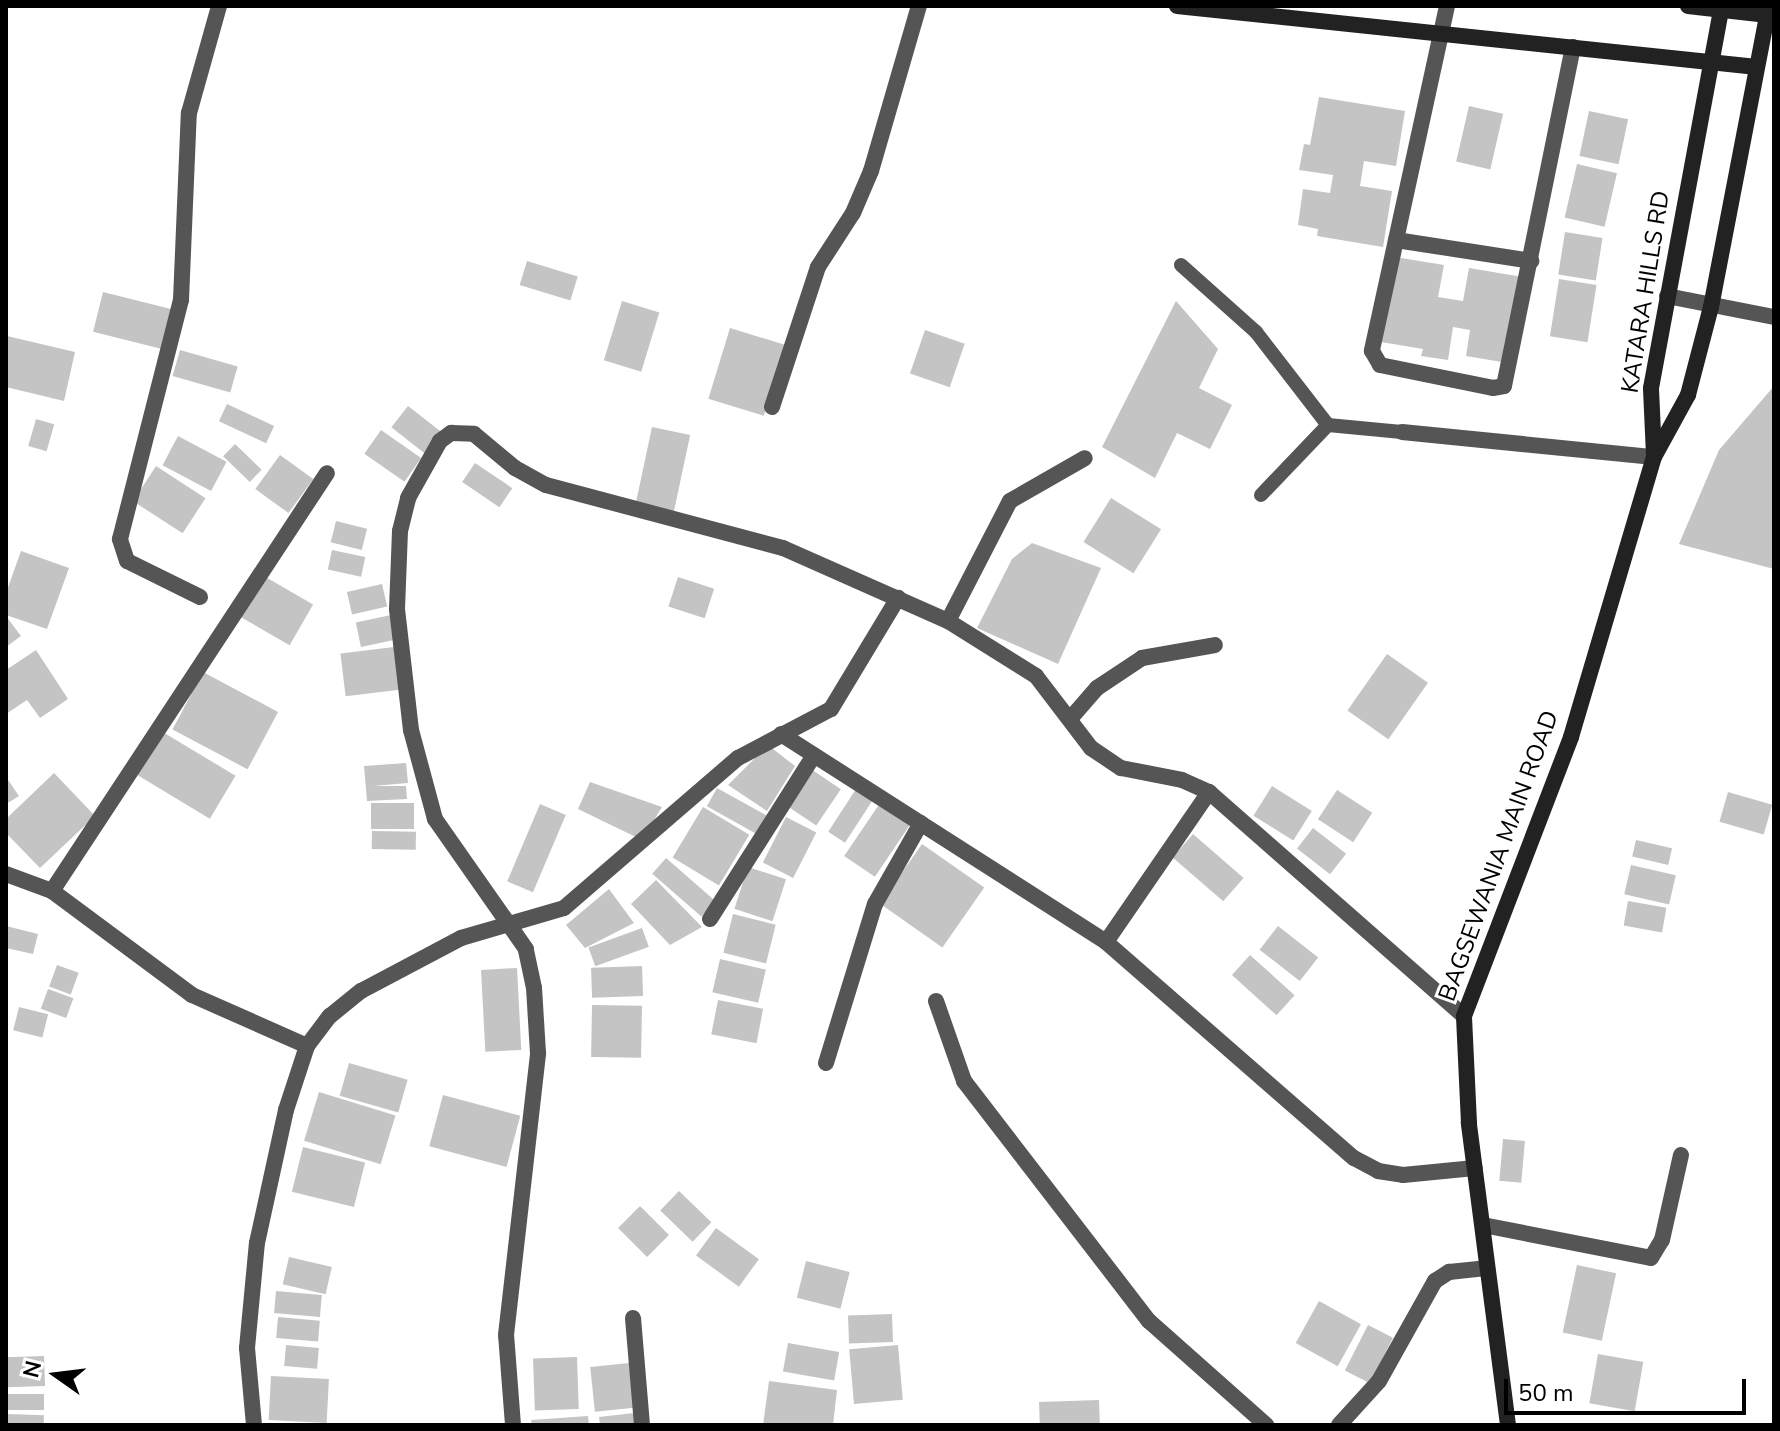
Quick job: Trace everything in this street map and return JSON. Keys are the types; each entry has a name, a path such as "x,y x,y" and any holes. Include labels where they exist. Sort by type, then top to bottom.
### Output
{"main road":[{"path":"1177,6 1262,12 1441,38 1711,58 1757,67"},
{"path":"1654,457 1688,395 1711,307 1768,10 1688,6"},
{"name":"KATARA HILLS RD","path":"1654,457 1651,388 1722,8"},
{"name":"BAGSEWANIA MAIN ROAD","path":"1508,1425 1475,1168 1464,1016 1571,737 1654,457"}],"street":[{"path":"200,597 127,561 120,539 181,300 189,113 219,6"},
{"path":"772,407 818,267 853,213 871,171 919,6"},
{"path":"1447,6 1372,351 1375,363 1493,388 1504,386 1573,47"},
{"path":"1396,240 1531,261"},
{"path":"1667,296 1774,317"},
{"path":"513,1425 506,1335 538,1053 526,949 435,819 411,730 397,609 400,531 408,498 440,441 462,430 474,434 515,468 546,485 783,548 948,621 1024,665 1091,748 1121,768 1182,780 1209,792 1464,1016"},
{"path":"1402,432 1654,457"},
{"path":"948,621 1010,501 1085,458"},
{"path":"52,891 327,473"},
{"path":"254,1425 247,1348 257,1243 286,1110 307,1046 330,1016 361,991 461,938 564,908 738,758 781,734 820,719 831,709 898,598"},
{"path":"1070,719 1097,688 1142,658 1215,645"},
{"path":"781,734 1106,942 1354,1158 1378,1171 1403,1175 1475,1168"},
{"path":"710,919 814,755"},
{"path":"1106,942 1209,792"},
{"path":"826,1063 875,904 921,823"},
{"path":"6,874 52,891 192,995 307,1046"},
{"path":"936,1001 964,1081 1149,1321 1266,1425"},
{"path":"1483,1225 1651,1258 1662,1240 1681,1155"},
{"path":"1339,1425 1379,1381 1435,1281 1449,1272 1486,1268"},
{"path":"633,1318 642,1425"}],"lane":[{"path":"1181,265 1256,332 1328,425 1402,432"},
{"path":"1261,495 1328,425"}],"building":[{"path":"1319,97 1405,111 1396,166 1364,161 1360,186 1392,191 1383,247 1317,236 1318,229 1298,225 1303,189 1330,193 1333,175 1299,170 1304,144 1310,145"},
{"path":"1469,106 1503,114 1490,169 1456,162"},
{"path":"1589,111 1628,119 1619,164 1579,156"},
{"path":"1577,164 1617,173 1605,227 1565,218"},
{"path":"1565,232 1603,238 1596,280 1558,274"},
{"path":"1395,257 1444,265 1438,297 1463,301 1469,268 1523,277 1512,342 1505,341 1502,362 1466,356 1470,330 1453,327 1448,360 1421,356 1423,349 1381,342"},
{"path":"527,261 578,276 570,300 520,285"},
{"path":"1559,279 1597,285 1587,342 1550,336"},
{"path":"103,292 171,309 161,349 93,332"},
{"path":"622,301 659,312 641,372 604,360"},
{"path":"1176,301 1218,349 1199,388 1232,405 1210,449 1177,433 1155,478 1102,447"},
{"path":"730,328 785,345 764,416 708,399"},
{"path":"925,330 965,344 950,387 910,373"},
{"path":"7,336 75,352 64,401 6,387"},
{"path":"180,350 238,367 230,392 173,376"},
{"path":"1774,386 1774,569 1679,544 1719,450"},
{"path":"227,404 274,426 266,443 219,421"},
{"path":"408,406 441,432 424,453 391,427"},
{"path":"36,419 54,424 47,451 28,446"},
{"path":"652,427 690,435 674,513 635,505"},
{"path":"381,430 421,458 405,482 364,454"},
{"path":"178,436 227,462 211,491 163,465"},
{"path":"235,444 262,470 250,482 223,456"},
{"path":"280,455 313,479 288,513 255,489"},
{"path":"475,463 512,488 499,507 462,482"},
{"path":"156,466 205,498 183,533 133,501"},
{"path":"1111,498 1161,529 1133,573 1083,542"},
{"path":"336,521 367,529 362,550 331,542"},
{"path":"1032,543 1101,568 1058,664 977,628 1012,559"},
{"path":"332,550 365,557 361,577 328,570"},
{"path":"21,551 69,568 47,629 6,615 6,593"},
{"path":"262,575 313,604 290,645 239,616"},
{"path":"678,577 714,589 705,618 668,606"},
{"path":"382,584 387,606 352,615 347,592"},
{"path":"391,615 396,639 361,647 356,622"},
{"path":"6,616 21,636 6,647"},
{"path":"394,647 399,690 346,696 340,654"},
{"path":"36,650 68,699 40,718 27,700 6,714 6,670"},
{"path":"1387,654 1428,683 1388,739 1347,711"},
{"path":"203,672 278,712 248,769 172,729"},
{"path":"161,731 236,776 210,819 135,774"},
{"path":"768,745 795,766 767,811 728,785"},
{"path":"406,763 408,783 373,786 406,786 407,799 367,801 364,766"},
{"path":"811,769 841,789 816,826 786,805"},
{"path":"54,773 95,816 40,868 6,833 6,819"},
{"path":"6,777 19,796 6,804"},
{"path":"590,782 662,807 642,840 578,809"},
{"path":"1272,786 1312,811 1293,841 1253,816"},
{"path":"717,788 769,817 759,835 707,806"},
{"path":"856,789 873,800 845,843 828,832"},
{"path":"1337,790 1372,813 1353,842 1318,819"},
{"path":"1728,792 1772,805 1764,834 1719,822"},
{"path":"371,803 414,803 414,829 371,829"},
{"path":"880,803 911,824 875,877 844,856"},
{"path":"540,804 566,815 533,892 507,881"},
{"path":"703,807 749,835 719,885 673,858"},
{"path":"786,817 816,832 793,878 763,862"},
{"path":"1313,828 1346,854 1330,874 1297,848"},
{"path":"372,831 416,832 416,850 372,849"},
{"path":"1193,834 1244,878 1223,901 1173,857"},
{"path":"1636,840 1672,848 1668,865 1632,857"},
{"path":"922,844 984,888 942,947 880,904"},
{"path":"666,858 715,901 701,916 652,874"},
{"path":"1631,865 1676,875 1669,905 1624,894"},
{"path":"748,867 786,879 772,921 734,909"},
{"path":"656,880 702,927 670,945 631,904"},
{"path":"609,889 634,923 585,948 566,925"},
{"path":"1628,901 1666,908 1662,932 1624,926"},
{"path":"733,914 776,925 766,963 723,953"},
{"path":"6,926 38,934 33,954 6,948"},
{"path":"1278,926 1318,957 1300,981 1260,950"},
{"path":"642,928 649,947 595,966 588,947"},
{"path":"1250,955 1295,995 1277,1015 1232,975"},
{"path":"720,959 766,970 758,1003 712,992"},
{"path":"57,965 79,973 71,994 49,987"},
{"path":"642,966 643,996 592,998 591,968"},
{"path":"517,968 521,1050 485,1052 481,970"},
{"path":"48,989 73,998 66,1018 41,1009"},
{"path":"718,1000 763,1009 756,1043 711,1034"},
{"path":"592,1005 642,1006 641,1058 591,1057"},
{"path":"19,1007 48,1014 42,1038 13,1030"},
{"path":"349,1063 408,1080 398,1112 340,1096"},
{"path":"319,1092 396,1115 381,1164 304,1141"},
{"path":"443,1095 520,1116 507,1167 429,1146"},
{"path":"1503,1139 1525,1141 1521,1183 1499,1181"},
{"path":"303,1147 365,1162 354,1207 292,1192"},
{"path":"679,1191 711,1222 693,1242 660,1210"},
{"path":"640,1206 669,1235 647,1257 618,1228"},
{"path":"716,1228 759,1259 739,1287 696,1256"},
{"path":"289,1257 332,1267 326,1294 283,1284"},
{"path":"806,1261 850,1272 840,1309 797,1298"},
{"path":"1577,1265 1616,1273 1602,1341 1563,1332"},
{"path":"276,1291 322,1295 320,1317 274,1313"},
{"path":"1319,1301 1361,1324 1338,1366 1296,1343"},
{"path":"892,1314 893,1342 849,1344 848,1316"},
{"path":"278,1317 320,1321 318,1342 276,1338"},
{"path":"1368,1325 1393,1338 1370,1383 1345,1370"},
{"path":"788,1343 839,1352 834,1381 783,1372"},
{"path":"286,1345 319,1348 317,1369 284,1366"},
{"path":"898,1345 903,1400 854,1404 849,1349"},
{"path":"1598,1354 1643,1362 1635,1411 1589,1403"},
{"path":"44,1356 45,1386 7,1387 6,1357"},
{"path":"577,1357 579,1409 535,1411 533,1359"},
{"path":"629,1363 634,1408 595,1412 590,1367"},
{"path":"271,1376 329,1379 327,1423 269,1420"},
{"path":"769,1381 837,1390 833,1425 763,1425"},
{"path":"6,1394 44,1394 44,1410 6,1410"},
{"path":"1099,1400 1100,1425 1040,1425 1039,1402"},
{"path":"634,1413 636,1425 600,1425 599,1417"},
{"path":"6,1414 44,1415 44,1425 6,1425"},
{"path":"588,1416 589,1425 532,1425 531,1420"}]}
